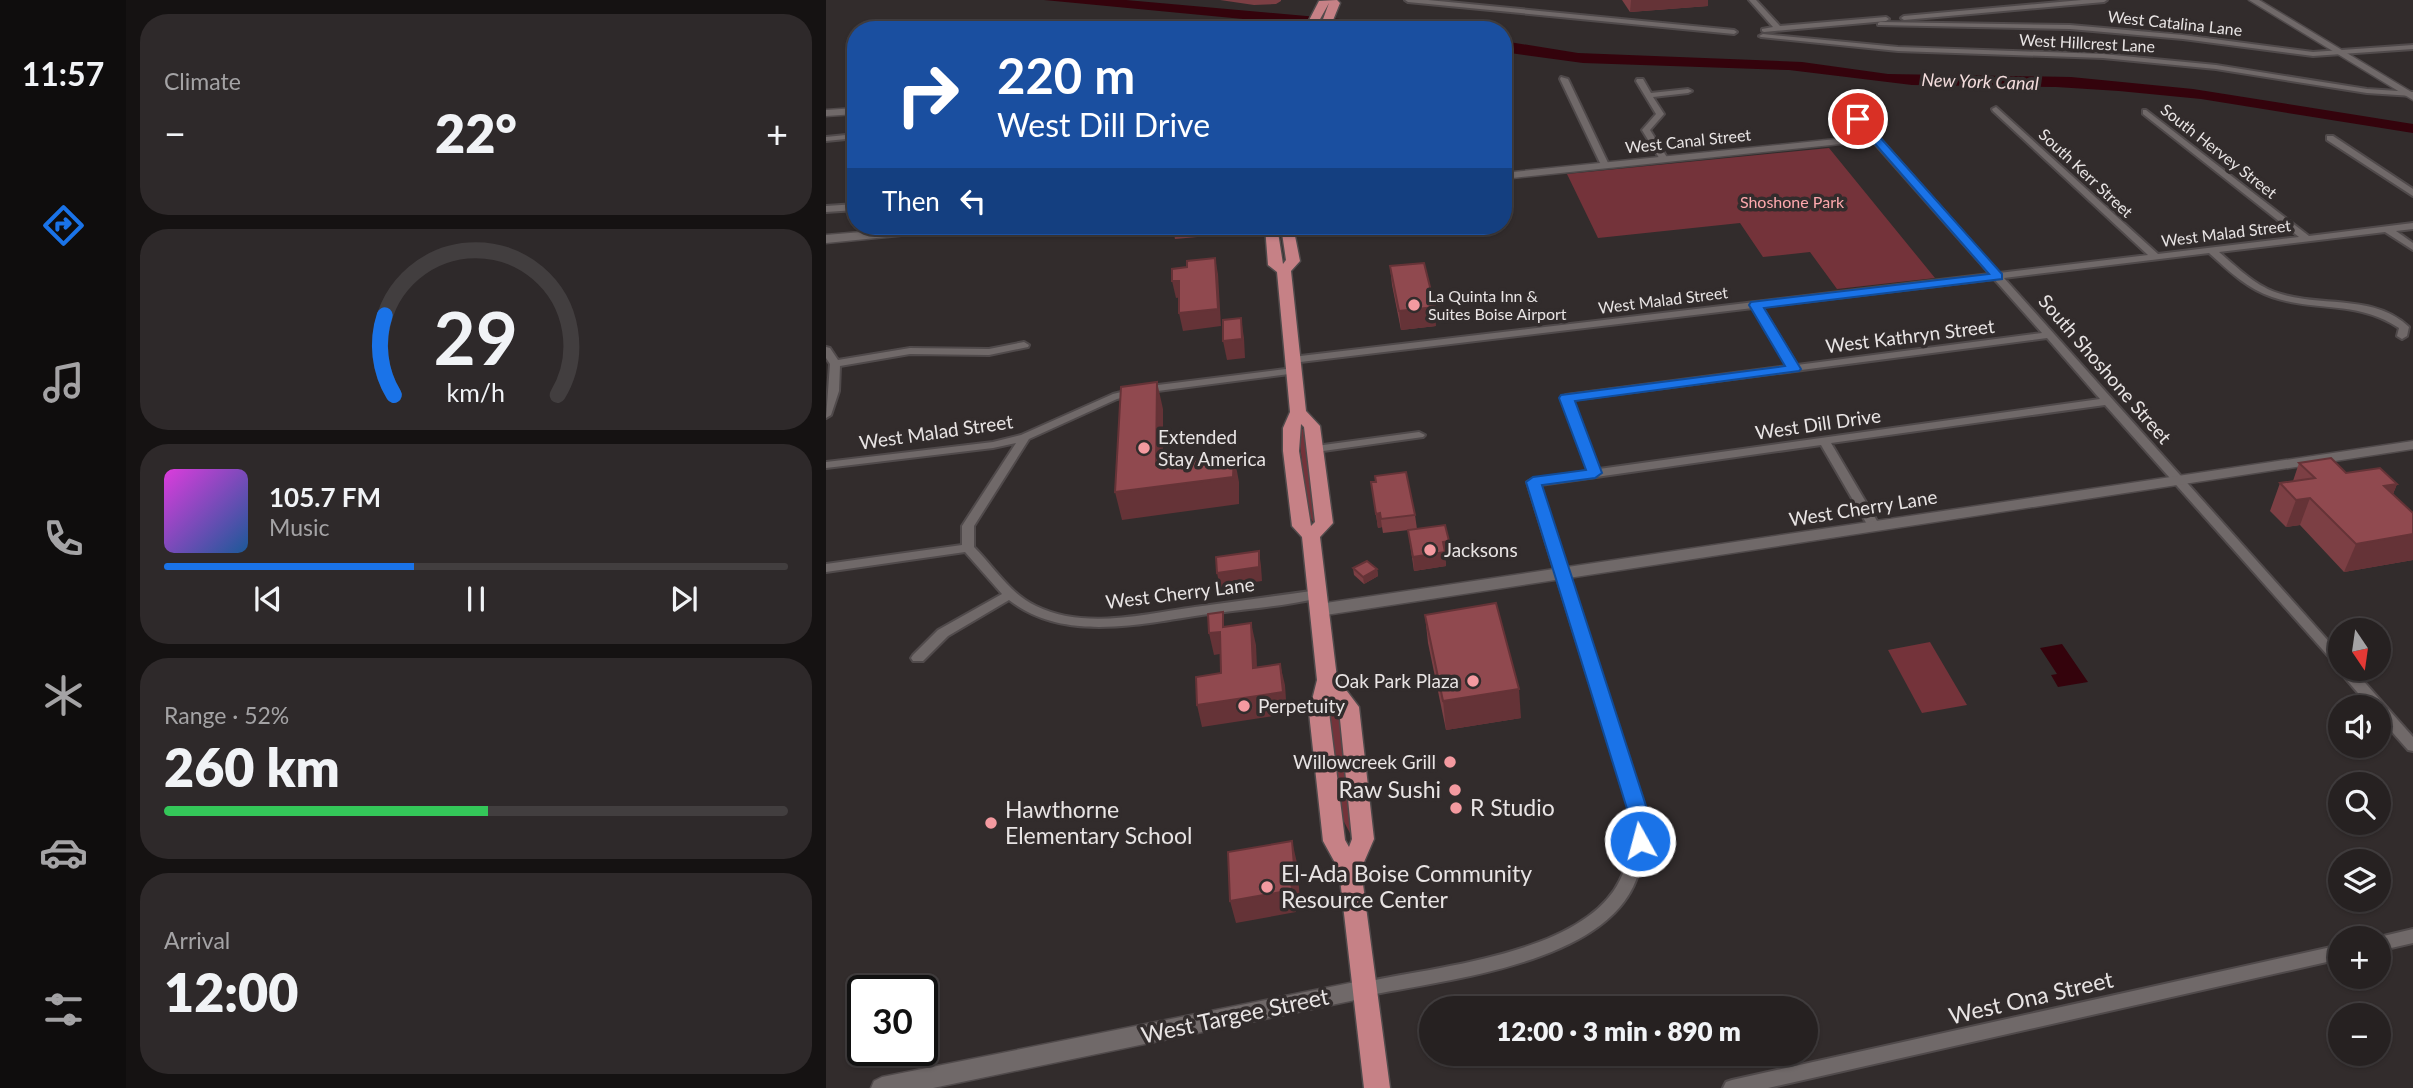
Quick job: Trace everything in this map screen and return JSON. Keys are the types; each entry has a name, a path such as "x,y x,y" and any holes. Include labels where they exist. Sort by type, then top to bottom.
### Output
{"main road":[{"path":"1313,21 1322,3 1329,0 1335,3 1327,21"},
{"path":"1272,235 1275,265 1284,270"},
{"path":"1289,235 1293,261 1284,270 1298,412 1291,428 1291,451 1301,526 1311,536 1327,680 1319,712 1334,841 1350,869 1377,1088"},
{"path":"1298,412 1312,426 1324,523 1311,536"},
{"path":"1327,680 1349,708 1363,839 1350,869"}],"street":[{"path":"1408,0 1734,32"},
{"path":"1752,0 1779,29"},
{"path":"1764,33 1779,29 2104,0"},
{"path":"2253,0 2411,95"},
{"name":"West Catalina Lane","path":"1880,24 2070,27 2183,37 2313,54 2340,52"},
{"name":"West Hillcrest Lane","path":"1764,33 1898,49 2103,56 2216,67 2367,91 2411,95"},
{"path":"2340,52 2413,47"},
{"path":"1564,79 1605,165"},
{"path":"1640,81 1660,114 1646,130 1664,159"},
{"path":"1649,96 1688,92"},
{"name":"South Shoshone Street","path":"1842,101 2328,649"},
{"name":"South Kerr Street","path":"1997,108 2156,257"},
{"name":"South Hervey Street","path":"2146,111 2307,239"},
{"path":"826,114 847,112"},
{"path":"826,139 847,137"},
{"name":"West Canal Street","path":"1512,175 1875,138"},
{"path":"2330,138 2413,193"},
{"path":"826,209 847,207"},
{"name":"West Malad Street","path":"826,465 993,445 1025,437 1113,397 1292,366 1756,305 2413,226"},
{"path":"2388,229 2413,247"},
{"path":"826,239 869,235"},
{"path":"2211,250 2262,290 2294,300 2369,308 2392,318 2404,327 2402,336"},
{"path":"1756,305 1794,369"},
{"name":"West Kathryn Street","path":"1595,473 1566,398 2049,335"},
{"path":"835,364 910,351 989,352 1024,345"},
{"path":"826,350 835,364 834,391 826,415"},
{"name":"West Dill Drive","path":"1562,573 1533,482 2108,401"},
{"path":"1315,449 1419,435"},
{"path":"826,568 968,548 968,526 1025,437"},
{"path":"1824,441 1874,526"},
{"name":"West Cherry Lane","path":"968,548 1011,594 1031,609 1049,616 1098,622 1133,621 1562,573 2413,444"},
{"path":"1562,573 1638,812 1640,841 1634,870 1620,895 1584,930"},
{"path":"918,658 943,633 1011,594"},
{"path":"2356,681 2413,746"},
{"name":"West Targee Street","path":"882,1088 1520,957 1558,944 1584,930"},
{"path":"2391,941 2413,936"},
{"name":"West Ona Street","path":"1732,1088 2328,955"}],"green space":[{"name":"Shoshone Park","path":"1829,148 1935,278 1837,289 1810,252 1763,257 1740,223 1598,238 1567,174"},
{"path":"1298,424 1307,434 1317,523 1314,524 1307,511"},
{"path":"1930,642 1967,705 1922,713 1888,650"},
{"path":"1327,691 1339,709 1352,837 1342,818"}],"water":[{"path":"1044,0 1126,0 1362,21 1264,21"},
{"name":"New York Canal","path":"1512,42 1578,53 1802,62 1888,74 2071,77 2193,89 2413,124 2413,133 2201,99 2119,91 2056,87 1912,85 1789,70 1583,63 1512,53"},
{"path":"2062,644 2088,682 2058,687 2051,675 2057,674 2040,648"}],"building":[{"path":"1215,258 1218,309 1179,313 1179,281 1172,281 1172,269 1187,267 1187,261"},
{"path":"1424,263 1435,307 1399,311 1390,266"},
{"path":"1241,318 1242,339 1223,341 1223,320"},
{"path":"1157,382 1156,465 1234,455 1233,477 1115,492 1121,387"},
{"path":"2331,458 2346,473 2380,468 2397,484 2384,486 2413,513 2413,534 2356,544 2310,498 2296,500 2280,483 2315,478 2299,463"},
{"path":"1406,472 1415,515 1381,519 1380,513 1376,514 1371,482 1376,482 1375,476"},
{"path":"1445,525 1449,541 1443,542 1445,552 1413,557 1408,530"},
{"path":"1259,551 1259,567 1217,573 1216,557"},
{"path":"1367,561 1377,569 1363,577 1353,568"},
{"name":"Oak Park Plaza","path":"1496,603 1519,689 1443,701 1425,615"},
{"path":"1223,612 1223,627 1251,623 1253,668 1280,664 1283,692 1197,705 1196,677 1221,673 1220,632 1209,633 1208,614"},
{"path":"1292,841 1295,878 1291,879 1292,890 1230,901 1228,852"}],"place":[{"name":"La Quinta Inn & Suites Boise Airport","path":"1414,305"},
{"name":"Extended Stay America","path":"1144,448"},
{"name":"Jacksons","path":"1430,550"},
{"name":"Oak Park Plaza","path":"1473,681"},
{"name":"Perpetuity","path":"1244,706"},
{"name":"Willowcreek Grill","path":"1450,762"},
{"name":"Raw Sushi","path":"1455,790"},
{"name":"R Studio","path":"1456,808"},
{"name":"Hawthorne Elementary School","path":"991,823"},
{"name":"El-Ada Boise Community Resource Center","path":"1267,887"}],"route":[{"path":"1640,841 1638,812 1533,482 1595,473 1566,398 1794,369 1756,305 1998,276 1858,119"}]}
